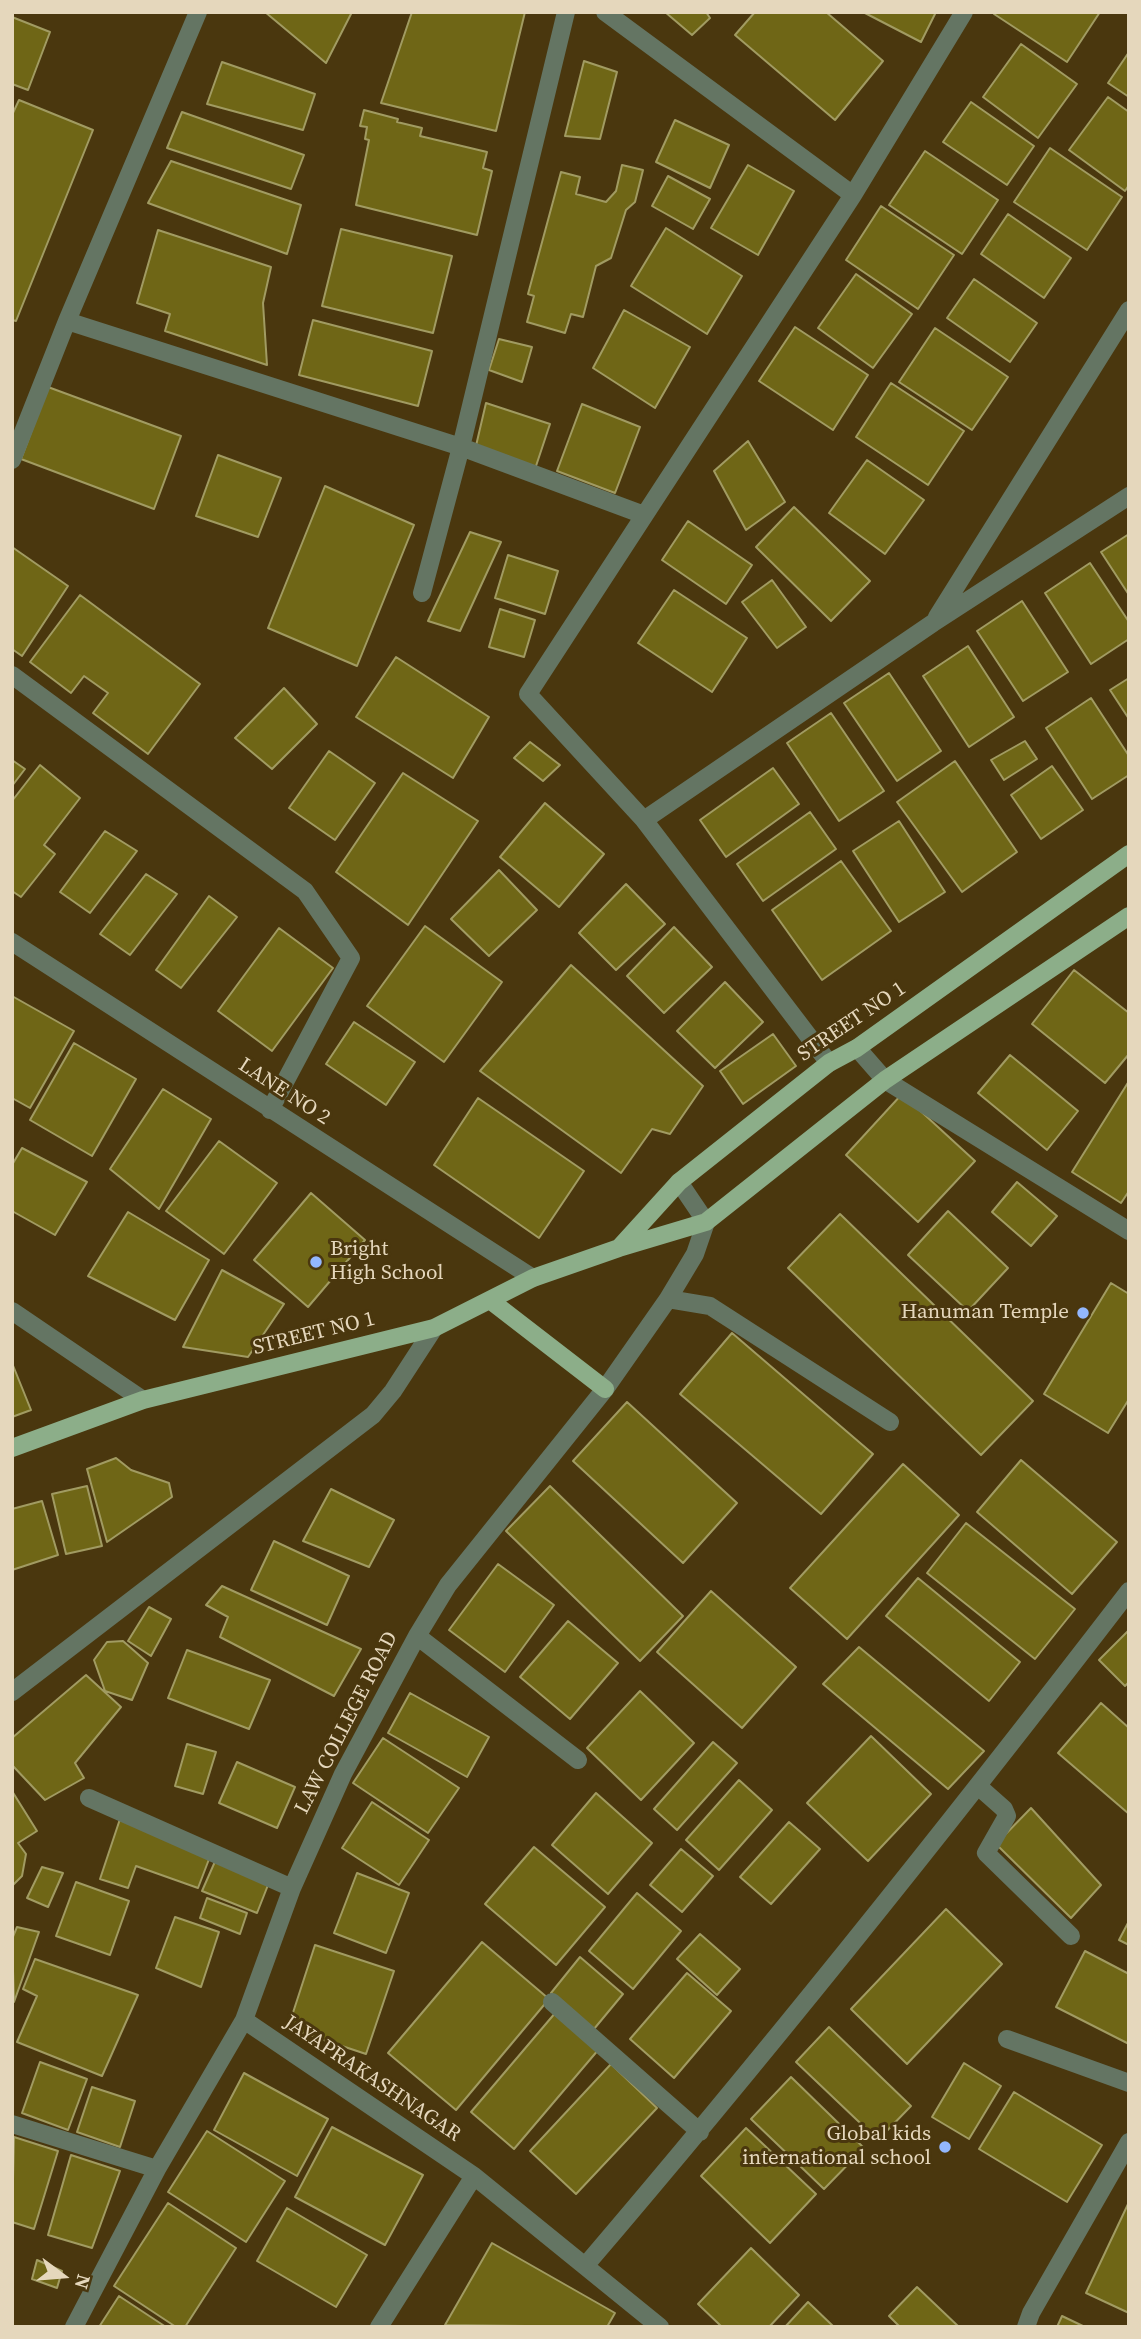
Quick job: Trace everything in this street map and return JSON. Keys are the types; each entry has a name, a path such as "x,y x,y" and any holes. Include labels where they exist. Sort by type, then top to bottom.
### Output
{"main road":[{"name":"STREET NO 1","path":"619,1248 679,1182 829,1063 857,1048 1129,854"},
{"name":"STREET NO 1","path":"12,1448 143,1400 434,1328 533,1278 706,1222 885,1080 1129,916"},
{"path":"491,1301 605,1389"}],"street":[{"path":"12,460 67,321 198,12"},
{"path":"422,593 461,447 566,12"},
{"path":"605,12 853,195"},
{"path":"829,1063 644,820 528,694 853,195 964,12"},
{"path":"933,623 1129,310"},
{"path":"67,321 461,447 644,515"},
{"path":"644,820 933,623 1129,496"},
{"path":"12,675 305,891 351,958 270,1110"},
{"name":"LANE NO 2","path":"12,942 533,1278"},
{"path":"857,1048 885,1080 1129,1231"},
{"path":"679,1182 706,1222"},
{"name":"LAW COLLEGE ROAD","path":"74,2327 157,2169 244,2020 292,1888 343,1774 417,1636 448,1585 605,1389 668,1299 695,1254 706,1222"},
{"path":"668,1299 710,1306 890,1422"},
{"path":"12,1311 143,1400"},
{"path":"12,1692 373,1415 393,1391 434,1328"},
{"path":"585,2266 700,2132 978,1786 1129,1591"},
{"path":"417,1636 578,1760"},
{"path":"978,1786 1004,1809 1007,1816 986,1853 1071,1936"},
{"path":"89,1798 292,1888"},
{"path":"552,2002 700,2132"},
{"name":"JAYAPRAKASHNAGAR","path":"244,2020 474,2176 653,2324"},
{"path":"1007,2039 1129,2083"},
{"path":"12,2124 157,2169"},
{"path":"1026,2327 1031,2313 1129,2141"},
{"path":"379,2327 474,2176"}],"building":[{"path":"265,12 352,12 326,63"},
{"path":"412,12 525,12 496,131 381,103"},
{"path":"665,12 706,12 710,18 692,35"},
{"path":"755,12 826,12 883,61 835,120 735,35"},
{"path":"863,12 936,12 921,42"},
{"path":"1100,12 1067,62 994,14"},
{"path":"12,17 50,32 28,90 12,84"},
{"path":"1021,44 1077,84 1038,138 983,97"},
{"path":"1129,52 1129,97 1108,83"},
{"path":"584,61 617,72 600,139 565,136"},
{"path":"222,62 315,94 303,130 207,104"},
{"path":"1108,97 1129,112 1129,185 1125,191 1069,150"},
{"path":"19,100 93,130 16,321 12,320 12,115"},
{"path":"971,102 1034,146 1007,185 943,142"},
{"path":"364,110 422,128 420,136 487,152 483,168 492,171 477,235 356,205 369,140 365,139 367,127 360,126"},
{"path":"182,112 304,155 291,189 167,148"},
{"path":"675,120 729,145 710,188 656,162"},
{"path":"1050,148 1122,197 1087,250 1014,202"},
{"path":"925,151 998,200 962,254 889,205"},
{"path":"171,161 301,205 287,254 148,203"},
{"path":"622,165 643,170 635,202 626,210 611,258 596,266 583,317 571,314 565,333 527,322 534,296 528,294 561,172 580,177 576,194 606,202 616,191"},
{"path":"748,165 794,191 758,255 711,228"},
{"path":"668,176 710,199 693,229 652,206"},
{"path":"881,206 954,255 918,309 846,260"},
{"path":"1008,214 1071,258 1044,298 981,254"},
{"path":"666,228 742,276 707,334 631,286"},
{"path":"341,229 452,256 433,333 322,306"},
{"path":"158,230 271,267 263,303 267,365 165,331 170,314 137,303"},
{"path":"856,274 912,314 873,368 818,328"},
{"path":"974,279 1037,323 1010,362 947,318"},
{"path":"624,310 690,347 655,408 593,368"},
{"path":"313,320 432,351 418,406 299,375"},
{"path":"795,327 868,375 833,430 759,381"},
{"path":"935,328 1008,377 972,430 899,382"},
{"path":"499,339 532,347 522,382 489,370"},
{"path":"891,383 964,431 928,485 856,437"},
{"path":"48,387 181,436 154,509 21,459"},
{"path":"486,403 550,424 535,469 475,450"},
{"path":"582,404 640,427 615,493 557,471"},
{"path":"748,441 785,502 746,530 714,471"},
{"path":"218,455 281,478 258,537 196,516"},
{"path":"867,460 924,500 885,554 829,513"},
{"path":"325,486 414,525 357,666 268,628"},
{"path":"794,507 870,581 831,621 756,547"},
{"path":"688,521 752,565 726,604 662,560"},
{"path":"470,532 501,542 460,631 428,621"},
{"path":"1129,534 1129,595 1101,552"},
{"path":"12,547 68,586 22,656 12,649"},
{"path":"508,555 558,571 545,614 495,598"},
{"path":"1090,563 1129,622 1129,639 1091,664 1045,593"},
{"path":"772,580 806,627 777,648 742,602"},
{"path":"674,590 747,638 712,692 638,643"},
{"path":"80,595 200,684 148,754 93,713 108,693 84,676 71,693 30,662"},
{"path":"1022,601 1068,672 1023,701 977,631"},
{"path":"500,609 535,620 524,657 489,647"},
{"path":"968,646 1014,717 969,747 923,676"},
{"path":"396,657 489,717 453,778 356,717"},
{"path":"889,673 941,751 897,781 844,703"},
{"path":"1129,678 1129,719 1110,690"},
{"path":"284,688 317,724 272,769 235,738"},
{"path":"1091,698 1129,756 1129,775 1092,799 1046,728"},
{"path":"831,713 884,791 839,821 787,743"},
{"path":"1025,741 1037,759 1004,780 991,760"},
{"path":"530,742 560,765 543,781 514,758"},
{"path":"329,751 375,783 335,840 289,808"},
{"path":"12,760 25,769 12,786"},
{"path":"955,761 1017,852 962,892 897,802"},
{"path":"40,765 80,798 44,845 55,854 21,897 12,891 12,801"},
{"path":"1052,766 1083,810 1041,839 1011,795"},
{"path":"773,768 799,804 726,857 700,820"},
{"path":"403,773 478,821 408,925 336,872"},
{"path":"545,803 604,854 559,907 500,857"},
{"path":"810,812 836,849 763,901 737,864"},
{"path":"899,821 945,892 899,922 853,851"},
{"path":"105,831 137,851 90,913 60,892"},
{"path":"841,861 891,931 822,980 772,910"},
{"path":"499,870 537,910 489,956 451,919"},
{"path":"146,874 177,894 130,955 100,934"},
{"path":"626,884 665,924 616,970 579,933"},
{"path":"209,896 237,917 181,988 156,970"},
{"path":"425,926 502,982 444,1062 367,1006"},
{"path":"674,927 712,967 664,1013 627,976"},
{"path":"279,928 333,968 272,1051 218,1011"},
{"path":"571,965 703,1086 670,1134 652,1129 621,1173 480,1071"},
{"path":"1074,970 1129,1013 1129,1054 1105,1083 1032,1024"},
{"path":"725,982 763,1022 715,1068 677,1031"},
{"path":"12,996 74,1031 30,1108 12,1098"},
{"path":"354,1022 415,1062 386,1105 326,1064"},
{"path":"773,1034 796,1066 743,1104 720,1071"},
{"path":"74,1043 136,1079 92,1156 30,1120"},
{"path":"1010,1055 1078,1111 1047,1150 978,1093"},
{"path":"1129,1081 1129,1191 1121,1203 1072,1172"},
{"path":"163,1089 211,1119 159,1209 110,1169"},
{"path":"902,1094 975,1161 918,1222 846,1155"},
{"path":"478,1098 584,1171 539,1238 434,1165"},
{"path":"219,1141 277,1183 224,1254 166,1211"},
{"path":"22,1148 87,1182 55,1235 12,1211 12,1165"},
{"path":"1017,1182 1057,1216 1031,1246 992,1212"},
{"path":"311,1193 365,1240 308,1307 254,1260"},
{"path":"948,1211 1008,1268 968,1311 908,1255"},
{"path":"128,1212 209,1260 175,1320 88,1276"},
{"path":"840,1214 1033,1401 981,1455 788,1268"},
{"path":"222,1270 284,1304 248,1357 183,1347"},
{"path":"1111,1283 1129,1294 1129,1399 1108,1433 1044,1394"},
{"path":"732,1333 873,1454 821,1514 680,1394"},
{"path":"12,1363 31,1410 12,1417"},
{"path":"627,1402 737,1503 683,1563 573,1461"},
{"path":"116,1458 131,1470 169,1483 172,1497 107,1542 87,1469"},
{"path":"1021,1460 1117,1542 1072,1594 977,1512"},
{"path":"903,1464 959,1515 847,1639 790,1588"},
{"path":"87,1486 102,1546 66,1554 52,1494"},
{"path":"550,1486 683,1616 640,1661 506,1531"},
{"path":"331,1489 394,1520 369,1567 303,1541"},
{"path":"42,1501 58,1555 12,1570 12,1509"},
{"path":"966,1523 1075,1609 1035,1659 927,1573"},
{"path":"274,1541 349,1576 327,1625 251,1590"},
{"path":"498,1564 554,1605 505,1672 449,1630"},
{"path":"918,1578 1020,1662 989,1701 886,1616"},
{"path":"222,1586 361,1649 334,1696 220,1637 228,1617 206,1605"},
{"path":"711,1591 796,1667 742,1728 657,1652"},
{"path":"149,1607 171,1619 151,1656 128,1641"},
{"path":"568,1621 618,1663 570,1719 520,1677"},
{"path":"1129,1630 1129,1682 1125,1686 1099,1660"},
{"path":"123,1641 148,1663 132,1700 105,1691 94,1660 107,1642"},
{"path":"859,1647 984,1751 948,1789 823,1684"},
{"path":"187,1650 270,1680 249,1729 168,1698"},
{"path":"86,1675 121,1707 75,1763 84,1778 45,1800 12,1765 12,1738"},
{"path":"640,1691 694,1743 641,1800 587,1748"},
{"path":"410,1693 489,1737 467,1777 388,1733"},
{"path":"1101,1703 1129,1728 1129,1814 1058,1753"},
{"path":"871,1736 931,1794 868,1861 807,1803"},
{"path":"383,1738 459,1788 428,1833 353,1783"},
{"path":"713,1742 737,1763 677,1830 654,1809"},
{"path":"187,1744 216,1752 203,1794 175,1786"},
{"path":"237,1762 295,1787 277,1828 219,1803"},
{"path":"739,1780 772,1810 719,1870 686,1840"},
{"path":"12,1791 37,1831 18,1843 26,1854 22,1876 12,1886"},
{"path":"596,1793 652,1843 608,1894 552,1845"},
{"path":"372,1802 429,1840 399,1885 342,1848"},
{"path":"1031,1808 1101,1885 1071,1918 996,1844"},
{"path":"121,1816 211,1854 198,1888 136,1866 128,1888 100,1879"},
{"path":"789,1822 820,1849 771,1904 740,1877"},
{"path":"534,1847 605,1907 556,1965 485,1904"},
{"path":"681,1849 713,1876 682,1912 650,1885"},
{"path":"217,1857 270,1880 257,1913 202,1891"},
{"path":"42,1867 63,1873 48,1907 27,1898"},
{"path":"357,1873 409,1893 386,1953 334,1933"},
{"path":"76,1882 129,1901 110,1955 56,1936"},
{"path":"637,1893 681,1931 633,1989 589,1951"},
{"path":"207,1898 247,1913 240,1934 200,1918"},
{"path":"946,1909 1002,1964 907,2064 851,2009"},
{"path":"175,1917 219,1932 201,1987 156,1968"},
{"path":"1129,1921 1129,1945 1119,1940"},
{"path":"17,1927 39,1932 14,2002 12,1939"},
{"path":"700,1934 740,1969 717,1995 677,1959"},
{"path":"482,1942 549,1999 456,2110 388,2053"},
{"path":"315,1945 394,1971 366,2054 288,2028"},
{"path":"1085,1951 1129,1974 1129,2044 1056,2007"},
{"path":"580,1957 623,1994 594,2029 551,1993"},
{"path":"35,1959 138,1995 102,2076 17,2042 37,1996 23,1989"},
{"path":"687,1973 731,2011 674,2078 630,2039"},
{"path":"556,2012 599,2049 514,2149 471,2112"},
{"path":"829,2027 911,2106 878,2140 796,2062"},
{"path":"40,2062 87,2079 68,2130 22,2113"},
{"path":"964,2063 1001,2086 969,2139 932,2117"},
{"path":"611,2064 657,2108 576,2194 530,2151"},
{"path":"244,2073 328,2119 297,2176 214,2130"},
{"path":"791,2077 864,2148 824,2189 751,2119"},
{"path":"92,2087 135,2101 120,2147 77,2132"},
{"path":"1014,2092 1102,2145 1067,2202 979,2149"},
{"path":"332,2127 423,2175 385,2245 295,2197"},
{"path":"746,2128 816,2194 770,2243 701,2176"},
{"path":"207,2131 285,2181 246,2242 168,2192"},
{"path":"14,2137 58,2151 34,2229 12,2222"},
{"path":"71,2155 120,2171 92,2248 48,2235"},
{"path":"1129,2202 1129,2313 1086,2293"},
{"path":"168,2203 236,2248 185,2327 176,2327 114,2286"},
{"path":"287,2208 367,2255 336,2307 257,2261"},
{"path":"492,2243 615,2313 607,2327 445,2325"},
{"path":"751,2248 799,2295 769,2327 722,2327 698,2304"},
{"path":"37,2260 62,2271 57,2288 32,2279"},
{"path":"917,2287 959,2327 900,2327 889,2316"},
{"path":"119,2296 166,2327 99,2327"},
{"path":"808,2302 834,2327 785,2327"},
{"path":"1062,2316 1085,2327 1057,2327"}],"place":[{"name":"Bright High School","path":"316,1262"},
{"name":"Hanuman Temple","path":"1083,1313"},
{"name":"Global kids international school","path":"945,2147"}]}
